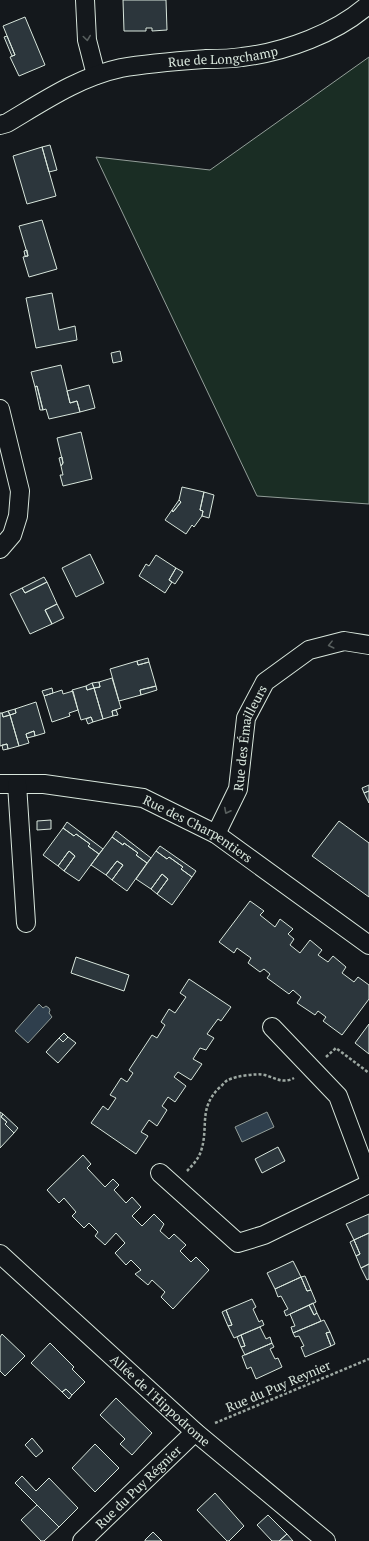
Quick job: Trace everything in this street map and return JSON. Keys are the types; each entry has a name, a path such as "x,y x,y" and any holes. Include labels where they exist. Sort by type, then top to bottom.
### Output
{"street":[{"path":"85,0 87,40 96,75"},
{"name":"Rue de Longchamp","path":"0,125 7,123 67,87 96,75 122,68 175,61 242,58 281,49 319,35 356,16 369,4"},
{"path":"0,409 20,491 18,516 12,535 0,549"},
{"name":"Rue des Émailleurs","path":"216,834 238,789 246,718 265,682 309,650 344,641 369,645"},
{"path":"8,784 26,922"},
{"name":"Rue des Charpentiers","path":"8,784 44,784 143,798 216,834 369,945"},
{"path":"272,1027 338,1096 369,1179"},
{"path":"160,1173 238,1243 264,1235 369,1184"},
{"name":"Allée de l'Hippodrome","path":"0,1254 194,1432 326,1541"},
{"name":"Rue du Puy Régnier","path":"82,1541 194,1432"}],"path":[{"path":"174,1186 201,1153 206,1109 212,1095 228,1080 248,1075 264,1075 280,1081 291,1080 312,1068 336,1048 369,1073"},
{"name":"Rue du Puy Reynier","path":"194,1432 369,1359"}],"green space":[{"path":"369,57 369,504 257,496 96,157 210,170"}],"water":[{"path":"39,1004 43,1008 46,1006 49,1008 49,1013 52,1017 28,1043 15,1031"},
{"path":"267,1112 274,1127 242,1142 235,1127"}],"building":[{"path":"123,0 166,0 167,30 152,31 152,28 146,28 146,31 124,31"},
{"path":"25,17 45,65 19,76 10,57 15,55 3,26"},
{"path":"7,36 15,55 12,56 4,37"},
{"path":"50,145 57,170 49,172 42,147"},
{"path":"42,147 56,196 27,204 13,156"},
{"path":"42,220 57,269 29,277 23,257 28,256 19,226"},
{"path":"27,250 28,256 25,256 24,251"},
{"path":"52,293 59,330 75,326 77,340 36,348 26,298"},
{"path":"120,351 122,361 113,363 111,353"},
{"path":"61,365 70,403 77,401 80,412 49,419 46,409 43,410 37,386 35,387 31,372"},
{"path":"89,385 95,408 80,412 77,401 70,403 67,391"},
{"path":"37,386 43,410 40,410 35,387"},
{"path":"81,432 92,479 63,486 60,475 63,475 61,466 63,463 57,438"},
{"path":"62,457 63,463 61,466 59,458"},
{"path":"182,487 204,492 200,510 203,511 202,516 194,527 192,525 186,534 165,520 172,510 173,512 181,502 179,500"},
{"path":"204,492 214,495 209,518 202,516 203,511 200,510"},
{"path":"179,500 181,502 173,512 172,510"},
{"path":"90,554 104,583 76,597 62,568"},
{"path":"156,555 176,568 169,580 172,582 165,593 139,576 146,564 149,566"},
{"path":"176,568 183,572 175,584 169,580"},
{"path":"44,577 47,582 25,593 22,588"},
{"path":"47,582 57,604 45,610 52,624 30,634 10,594 22,588 25,593"},
{"path":"57,604 64,618 52,624 45,610"},
{"path":"148,658 149,662 138,665 137,661"},
{"path":"137,661 138,665 149,662 156,686 140,690 141,695 119,701 110,669"},
{"path":"112,678 121,708 112,711 113,716 103,719 94,688 100,687 99,682"},
{"path":"99,682 100,687 94,688 92,683"},
{"path":"92,683 94,688 87,690 86,686"},
{"path":"86,686 87,690 94,688 103,719 93,722 91,717 81,720 72,690"},
{"path":"156,686 157,690 141,695 140,690"},
{"path":"52,688 53,693 44,696 42,691"},
{"path":"62,690 63,694 73,691 78,710 69,713 70,716 52,722 44,696"},
{"path":"36,702 45,733 35,736 34,731 26,734 29,743 19,746 10,715 16,713 15,709"},
{"path":"15,709 16,713 10,715 8,711"},
{"path":"116,710 118,715 113,716 112,711"},
{"path":"8,711 10,715 3,717 2,713"},
{"path":"0,713 2,713 3,717 10,715 19,746 8,749 7,744 0,746"},
{"path":"91,717 93,722 88,724 86,719"},
{"path":"34,731 35,736 27,738 26,734"},
{"path":"7,744 8,749 3,750 2,745"},
{"path":"369,785 369,791 364,793 362,788"},
{"path":"369,791 369,803 364,793"},
{"path":"51,820 51,829 37,830 37,821"},
{"path":"339,821 369,843 369,897 312,856"},
{"path":"67,822 103,849 99,854 88,846 90,844 76,834 74,836 63,828"},
{"path":"63,828 74,836 76,834 90,844 88,846 99,854 79,881 64,871 75,856 69,851 58,866 43,855"},
{"path":"116,831 151,858 147,863 136,855 138,853 112,837"},
{"path":"112,837 138,853 136,855 147,863 127,891 112,880 123,865 117,861 106,875 91,865"},
{"path":"160,846 196,871 192,877 181,869 183,867 169,857 167,859 156,851"},
{"path":"69,851 75,856 64,871 58,866"},
{"path":"156,851 167,859 169,857 183,867 181,869 192,877 172,905 157,894 168,879 162,874 151,889 136,879"},
{"path":"117,861 123,865 112,880 106,875"},
{"path":"162,874 168,879 157,894 151,889"},
{"path":"250,901 264,911 260,915 275,927 280,919 293,929 288,934 294,939 290,945 300,953 310,940 322,950 318,955 328,962 333,956 346,967 342,973 354,982 358,977 369,985 369,999 342,1035 323,1021 326,1017 318,1011 315,1015 297,1003 301,997 293,990 289,994 267,978 270,974 264,969 260,972 248,963 251,958 237,948 234,953 219,942"},
{"path":"76,957 129,975 124,991 71,973"},
{"path":"189,979 231,1007 221,1021 218,1019 207,1034 214,1038 206,1050 200,1048 193,1059 202,1064 191,1080 178,1072 174,1077 186,1086 175,1102 168,1097 162,1106 167,1110 157,1126 149,1120 141,1132 148,1136 136,1154 91,1123 103,1106 108,1110 116,1098 110,1095 121,1078 127,1082 133,1073 129,1070 152,1035 157,1038 165,1025 161,1022 169,1009 175,1013 186,997 180,993"},
{"path":"369,1024 369,1054 355,1043"},
{"path":"64,1033 68,1037 63,1042 59,1038"},
{"path":"68,1037 76,1043 58,1063 46,1052 59,1038 63,1042"},
{"path":"0,1112 3,1114 1,1117 7,1122 5,1124 14,1133 0,1148"},
{"path":"3,1114 18,1128 14,1133 5,1124 7,1122 1,1117"},
{"path":"278,1147 285,1161 262,1173 255,1159"},
{"path":"83,1155 91,1164 87,1168 105,1187 113,1179 119,1185 114,1190 126,1203 132,1197 141,1207 132,1216 142,1226 154,1214 164,1224 160,1231 169,1239 174,1234 186,1245 180,1251 191,1262 196,1257 209,1270 173,1309 161,1297 165,1292 152,1280 148,1285 135,1274 141,1270 131,1260 126,1265 115,1253 125,1243 116,1233 105,1245 95,1236 98,1232 89,1223 84,1228 72,1216 76,1212 64,1198 59,1203 47,1190"},
{"path":"369,1214 369,1233 354,1240 346,1224"},
{"path":"369,1233 369,1264 361,1268 356,1256 360,1254 354,1240"},
{"path":"354,1240 360,1254 356,1256 350,1242"},
{"path":"293,1261 301,1277 275,1289 267,1273"},
{"path":"369,1264 369,1279 367,1280 361,1268"},
{"path":"305,1276 311,1290 307,1291 301,1277"},
{"path":"301,1277 307,1291 311,1290 316,1302 286,1316 284,1311 288,1309 281,1296 278,1297 275,1289"},
{"path":"252,1299 256,1307 253,1309 259,1322 262,1320 264,1325 234,1338 228,1326 232,1325 226,1310"},
{"path":"313,1303 317,1313 314,1315 309,1305"},
{"path":"309,1305 314,1315 317,1313 321,1321 293,1333 291,1327 295,1326 290,1314"},
{"path":"226,1310 232,1325 228,1326 222,1312"},
{"path":"324,1320 330,1332 326,1333 331,1346 305,1357 301,1347 304,1346 299,1336 295,1337 293,1333"},
{"path":"260,1327 266,1339 270,1337 272,1343 245,1355 241,1347 245,1346 241,1335"},
{"path":"330,1332 335,1344 331,1346 326,1333"},
{"path":"2,1334 25,1356 5,1376 0,1371 0,1337"},
{"path":"241,1335 245,1346 241,1347 237,1337"},
{"path":"50,1343 74,1367 72,1369 85,1382 72,1395 66,1389 62,1392 31,1363"},
{"path":"272,1343 274,1347 270,1349 275,1359 278,1358 282,1367 256,1379 251,1367 247,1369 242,1356"},
{"path":"66,1389 72,1395 69,1399 62,1392"},
{"path":"116,1398 152,1433 132,1455 120,1444 125,1439 100,1415"},
{"path":"32,1438 43,1451 36,1457 25,1445"},
{"path":"95,1444 119,1468 95,1492 72,1468"},
{"path":"22,1476 36,1491 49,1478 78,1508 59,1527 15,1483"},
{"path":"215,1493 244,1526 229,1541 227,1541 197,1510"},
{"path":"37,1505 59,1527 44,1541 41,1541 21,1520"},
{"path":"268,1515 287,1534 279,1541 272,1541 257,1525"},
{"path":"153,1532 162,1541 145,1541"},
{"path":"287,1534 293,1541 279,1541"}]}
